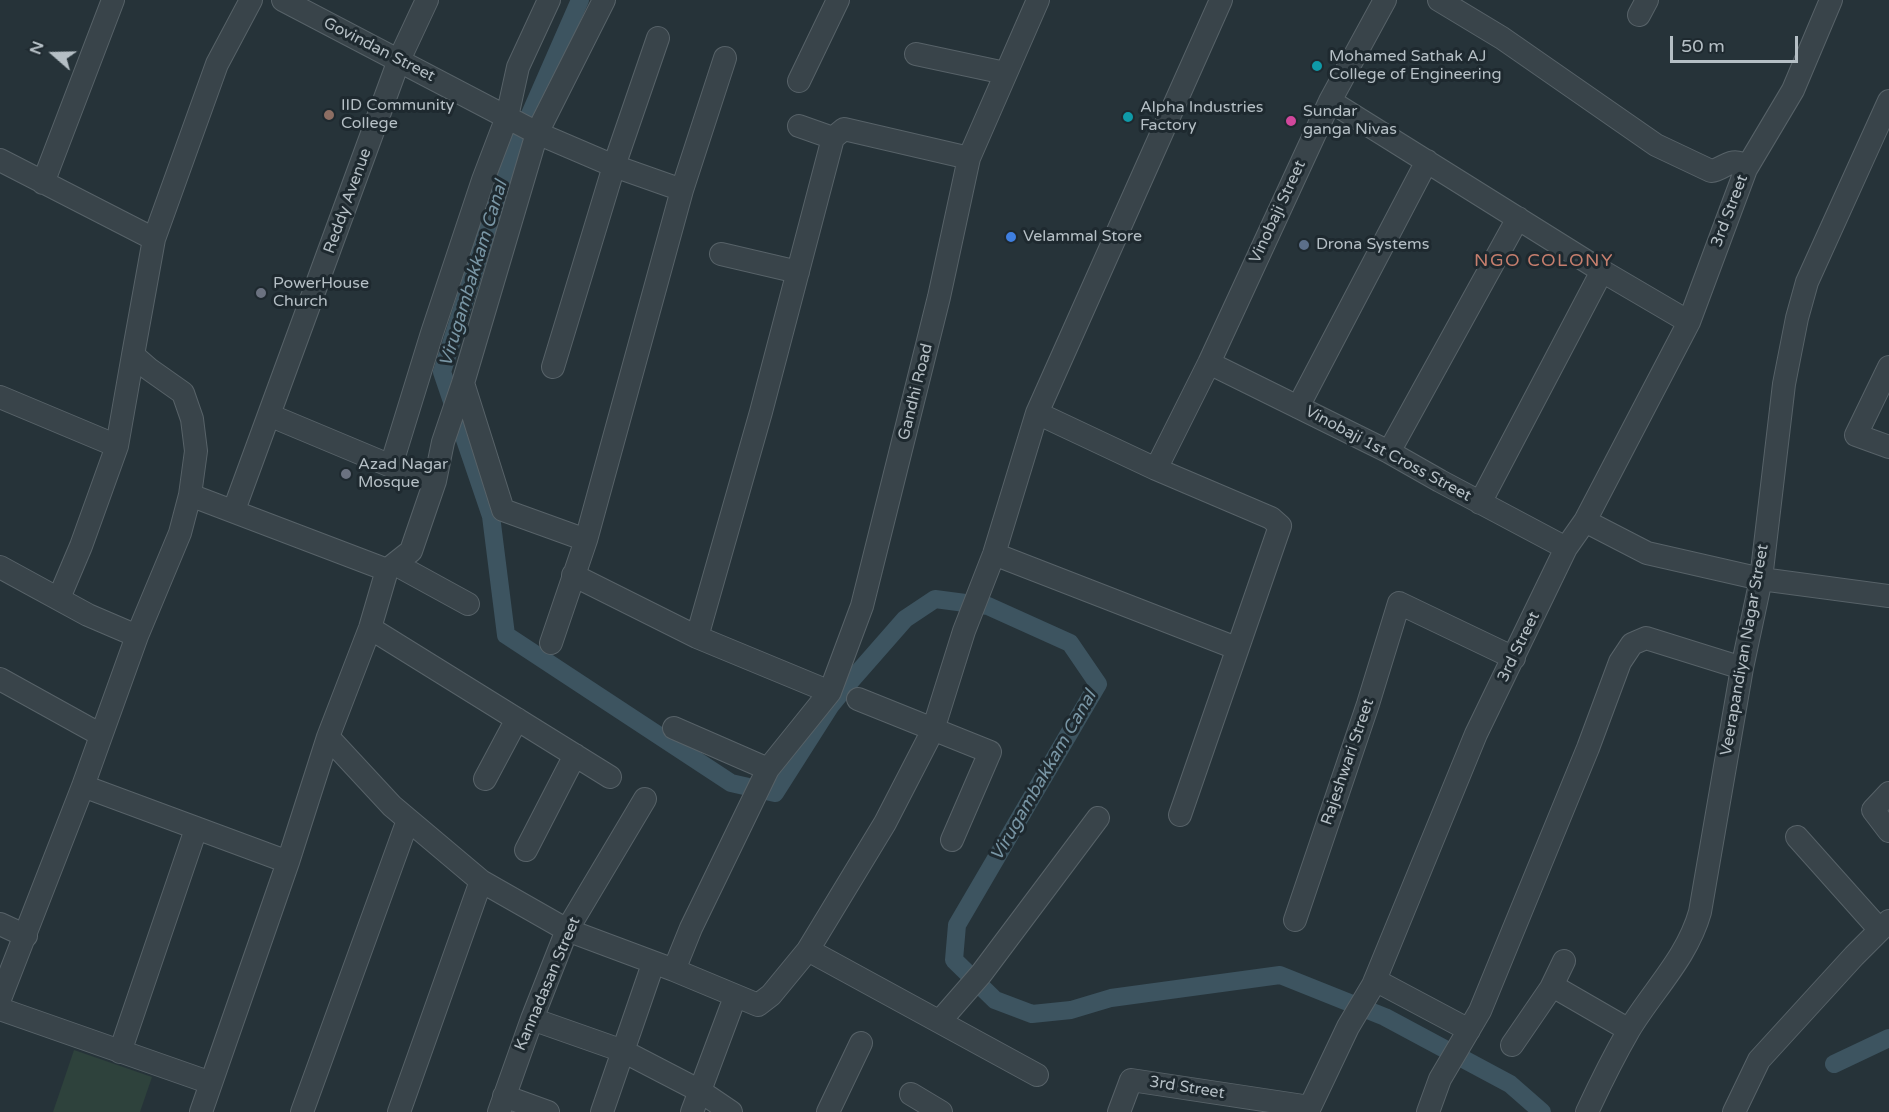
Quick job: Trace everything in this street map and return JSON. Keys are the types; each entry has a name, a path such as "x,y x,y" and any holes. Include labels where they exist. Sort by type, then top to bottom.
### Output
{"street":[{"path":"43,183 112,0"},
{"path":"59,598 81,546 117,446 154,239 217,64 251,0"},
{"name":"Govindan Street","path":"282,0 537,133 614,166 682,190"},
{"name":"Reddy Avenue","path":"234,510 399,60 427,0"},
{"path":"391,466 432,333 483,180 507,117 518,67 549,0"},
{"path":"201,1112 288,862 328,737 391,567 411,551 435,481 443,442 463,383 537,133 604,0"},
{"name":"Gandhi Road","path":"602,1112 623,1051 664,967 691,928 768,770 830,692 862,606 939,297 969,158 1038,0"},
{"path":"328,737 392,806 481,880 567,930 735,997 758,1005 771,995 808,950 885,823 933,730 964,631 983,577 994,554 1037,413 1221,0"},
{"name":"Vinobaji Street","path":"1156,469 1209,363 1330,101 1385,0"},
{"path":"1440,0 1502,38 1656,145 1711,171 1732,162 1740,163 1746,169"},
{"name":"3rd Street","path":"1119,1112 1131,1080 1310,1107 1348,1027 1374,983 1476,734 1566,548 1585,521 1689,322 1746,169 1793,90 1831,0"},
{"path":"799,81 830,2"},
{"path":"553,367 614,166 658,38"},
{"path":"916,54 1005,73"},
{"path":"551,643 586,540 682,190 725,58"},
{"path":"1330,101 1602,271 1689,322"},
{"name":"Veerapandiyan Nagar Street","path":"1587,1112 1629,1030 1694,933 1700,912 1742,668 1761,579 1784,384 1797,318 1807,282 1889,101"},
{"path":"799,126 833,138"},
{"path":"697,637 761,412 833,138 844,129 969,158"},
{"path":"0,160 154,239"},
{"path":"1298,407 1427,161"},
{"path":"1389,452 1518,218"},
{"path":"721,254 798,272"},
{"path":"1480,503 1602,271"},
{"path":"0,999 26,936 137,636 180,533 190,495 196,451 192,418 183,393 133,355"},
{"name":"Vinobaji 1st Cross Street","path":"1209,363 1389,452 1566,548"},
{"path":"1889,367 1856,435 1889,447"},
{"path":"463,383 503,510 586,540"},
{"path":"0,397 117,446"},
{"path":"1037,413 1156,469 1271,518 1280,526 1180,814"},
{"path":"269,415 391,466 435,481"},
{"path":"190,495 391,567 468,604"},
{"path":"1585,521 1647,553 1761,579 1889,596"},
{"path":"994,554 1236,648"},
{"path":"0,567 88,615 137,636"},
{"path":"573,575 697,637 830,692"},
{"name":"Rajeshwari Street","path":"1295,920 1368,704 1399,603 1514,658"},
{"path":"370,628 610,777"},
{"path":"1428,1112 1440,1079 1480,1011 1588,748 1607,692 1628,649 1632,644 1646,638 1742,668"},
{"path":"0,679 100,735"},
{"path":"858,699 990,752 952,840"},
{"path":"485,778 517,719"},
{"path":"674,728 768,770"},
{"path":"525,850 575,755"},
{"path":"82,786 196,830 288,862"},
{"path":"1889,793 1873,810 1889,831"},
{"name":"Kannadasan Street","path":"501,1104 567,930 645,799"},
{"path":"940,1021 981,974 1098,818"},
{"path":"302,1112 408,819"},
{"path":"120,1052 196,830"},
{"path":"1734,1112 1759,1060 1854,956 1885,926 1797,837"},
{"path":"399,1112 481,880"},
{"path":"0,924 26,936"},
{"path":"808,950 1037,1076"},
{"path":"1512,1045 1551,988 1564,961"},
{"path":"1374,983 1466,1035"},
{"path":"1551,988 1558,989 1629,1030"},
{"path":"696,1101 735,997"},
{"path":"0,1009 211,1083"},
{"path":"532,1019 623,1051 696,1101 730,1112"},
{"path":"828,1112 861,1042"},
{"path":"910,1094 941,1112"},
{"path":"501,1104 548,1112"}],"green space":[{"path":"74,1050 152,1077 140,1112 53,1112"}],"waterway":[{"name":"Virugambakkam Canal","path":"580,0 509,162 442,372 491,516 506,635 731,783 775,793 831,705 848,684 905,619 935,599 988,606 1070,643 1098,684 957,925 954,960 995,1000 1032,1014 1071,1010 1111,998 1280,975 1385,1017 1510,1084 1542,1112"},
{"name":"Virugambakkam Canal","path":"1834,1064 1889,1038"}],"place":[{"name":"Mohamed Sathak AJ College of Engineering","path":"1317,66"},
{"name":"IID Community College","path":"329,115"},
{"name":"Alpha Industries Factory","path":"1128,117"},
{"name":"Sundar ganga Nivas","path":"1291,121"},
{"name":"Velammal Store","path":"1011,237"},
{"name":"Drona Systems","path":"1304,245"},
{"name":"PowerHouse Church","path":"261,293"},
{"name":"Azad Nagar Mosque","path":"346,474"}],"district":[{"name":"NGO COLONY","path":"1544,261"}]}
